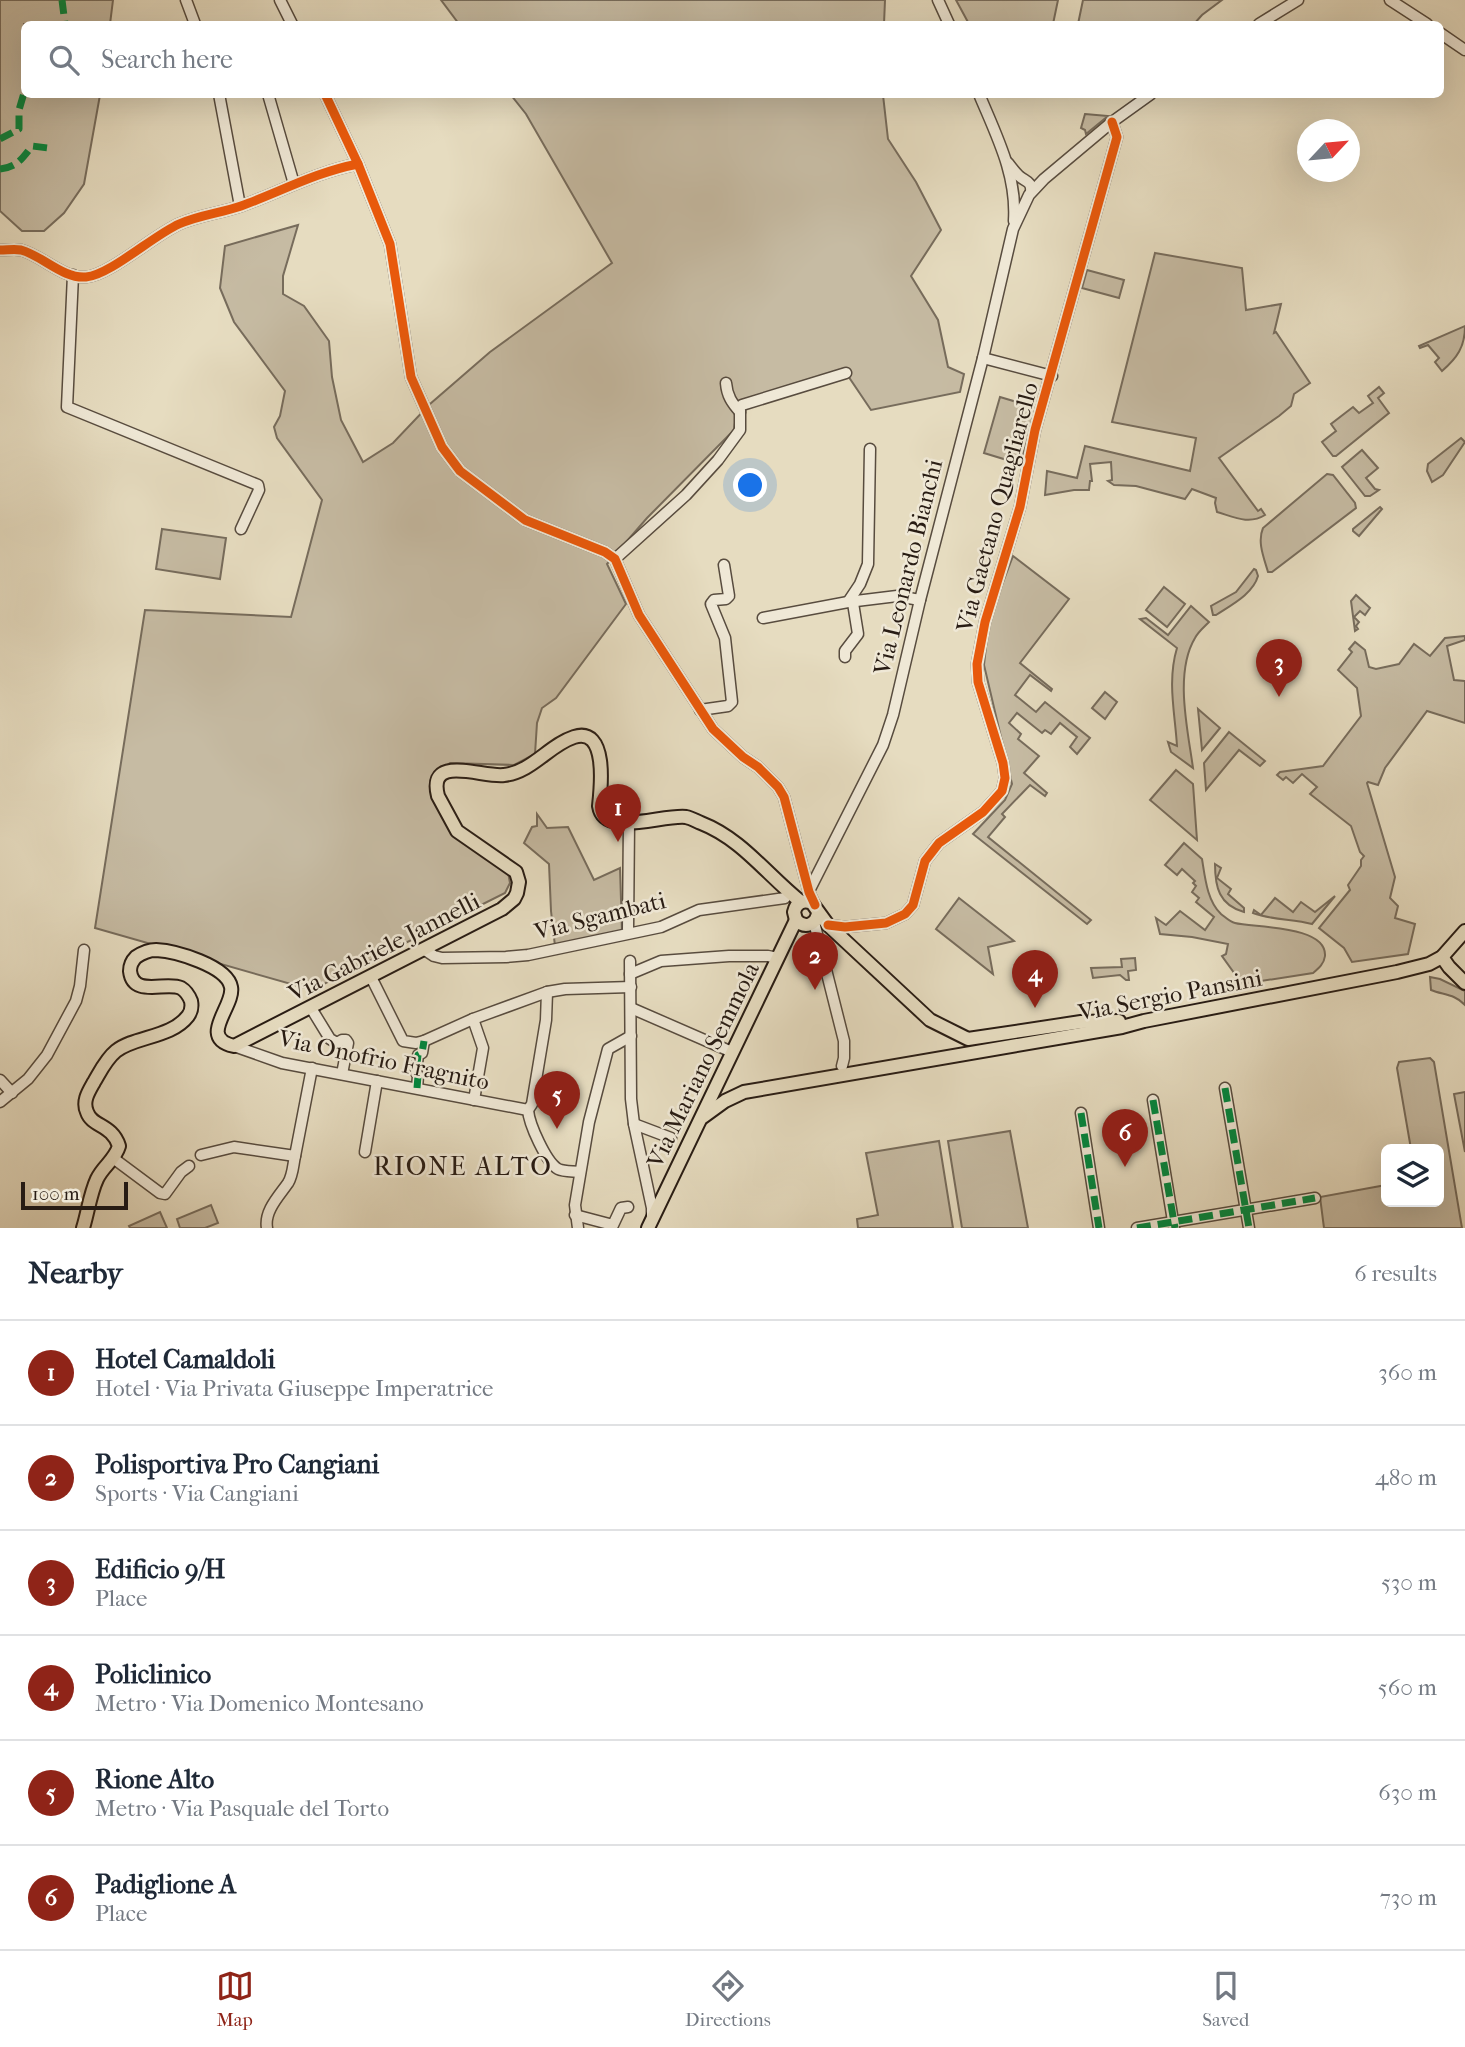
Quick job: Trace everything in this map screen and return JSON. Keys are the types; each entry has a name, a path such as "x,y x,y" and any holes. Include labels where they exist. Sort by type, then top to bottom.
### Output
{"main road":[{"name":"Via Gabriele Jannelli","path":"234,1046 425,950 514,900 519,882 516,872 457,831 437,790 440,778 449,771 460,769 480,775 511,774 531,765 574,737 586,737 596,744 600,755 599,806 602,815 610,821 629,822 687,817 731,838 786,895 828,925 930,1020 968,1039 1081,1022 1144,1021"},
{"name":"Via Mariano Semmola","path":"650,1224 778,958 807,908"},
{"path":"1465,931 1442,957 1465,983"},
{"path":"83,1228 98,1175 113,1158 119,1146 107,1128 88,1116 86,1096 113,1053 176,1026 191,1010 190,998 181,988 140,986 132,978 130,967 136,957 156,950 174,954 204,963 228,980 231,996 219,1021 219,1033 221,1040 234,1046"},
{"name":"Via Sergio Pansini","path":"703,1116 744,1092 1122,1027 1397,972 1429,964 1442,957"}],"street":[{"path":"186,0 194,21"},
{"path":"280,0 290,21"},
{"path":"938,0 948,21"},
{"path":"1264,21 1298,0"},
{"path":"1399,2 1423,21"},
{"path":"1444,36 1465,50"},
{"path":"220,98 240,206"},
{"path":"269,98 294,184"},
{"path":"327,98 358,164 390,244 411,377 442,447 460,471 525,520 605,552 615,559 639,615 713,729 758,767 784,797 807,908 844,1041 842,1066"},
{"path":"980,98 1007,162 1025,179 1031,185 1030,194 1021,198 1014,190 1016,181 1025,179 1054,169 1145,98"},
{"name":"Via Gaetano Quagliarello","path":"828,925 845,927 886,923 905,914 913,905 925,862 939,843 984,812 1002,791 1005,778 1003,763 978,682 977,664 985,622 1020,507 1035,430 1126,112"},
{"path":"1112,122 1118,137"},
{"name":"Via Leonardo Bianchi","path":"807,908 883,745 893,715 1013,229 1014,190 1007,162"},
{"path":"0,250 22,250 84,278 112,266 181,223 240,206 294,184 358,164"},
{"name":"Via Leonardo Bianchi","path":"1013,229 1030,194 1054,169"},
{"path":"73,275 67,407 258,485 259,490 242,529"},
{"path":"983,358 1052,376"},
{"path":"615,559 686,495 719,460 740,430 742,405 846,373"},
{"path":"726,383 726,393 740,412"},
{"path":"845,657 845,651 858,634 850,603 868,564 870,449"},
{"path":"700,710 728,706 732,700 725,638 712,604 714,600 726,599 729,596 724,565"},
{"path":"763,618 897,596 920,600"},
{"path":"628,929 629,822"},
{"name":"Via Sgambati","path":"425,950 442,958 528,955 661,927 699,910 786,895"},
{"path":"0,1102 37,1070 67,1019 80,986 84,950"},
{"path":"630,974 661,961 729,956 778,958"},
{"path":"630,961 631,1098 652,1208 650,1224"},
{"path":"371,977 403,1041 424,1041 473,1019 547,992 631,987"},
{"path":"547,992 544,1037 532,1104 528,1110 529,1120 549,1160 560,1169 580,1172"},
{"path":"311,1008 330,1039 337,1043 346,1040 348,1043 342,1074"},
{"path":"631,1008 732,1052"},
{"path":"473,1019 483,1048 474,1100"},
{"path":"578,1228 575,1205 580,1172 589,1122 608,1049 631,1036"},
{"path":"417,1088 418,1055 422,1053 424,1041"},
{"name":"Via Onofrio Fragnito","path":"234,1046 282,1063 528,1110"},
{"path":"267,1228 269,1211 288,1182 293,1169 312,1068"},
{"path":"0,1080 12,1093"},
{"path":"365,1152 377,1081"},
{"path":"1225,1088 1249,1228"},
{"path":"1153,1100 1174,1225"},
{"path":"1081,1113 1099,1228"},
{"path":"634,1124 671,1138"},
{"path":"201,1155 234,1147 295,1156"},
{"path":"113,1158 165,1194 181,1172 190,1166"},
{"path":"1137,1228 1174,1225 1315,1198"},
{"path":"575,1215 613,1225 621,1208 628,1208"}],"shaded area":[{"path":"0,0 113,0 110,21 21,21 21,98 99,98 84,184 64,213 44,231 22,231 0,211"},
{"path":"441,0 885,0 884,21 457,21"},
{"path":"956,0 1058,0 1054,21 967,21"},
{"path":"1083,0 1222,0 1197,21 1079,21"},
{"path":"513,98 883,98 888,139 916,182 941,230 911,276 938,320 948,367 964,374 960,392 871,410 844,370 738,401 734,430 647,518 607,564 626,604 556,698 542,708 537,723 535,754 514,765 450,763 434,775 432,791 453,834 508,872 510,883 505,893 312,990 95,928 145,610 291,617 322,500 277,438 274,427 280,416 285,391 234,322 220,288 225,246 298,225 283,276 283,294 304,306 329,341 332,377 341,420 363,462 393,443 430,404 490,352 612,263 526,114"},
{"path":"1085,114 1108,116 1086,134 1081,128"},
{"path":"1155,253 1242,268 1246,310 1281,304 1274,333 1276,332 1310,383 1294,394 1291,406 1279,416 1219,458 1258,511 1261,509 1265,515 1259,518 1241,519 1217,512 1216,498 1192,489 1185,499 1136,486 1114,485 1108,481 1112,480 1111,462 1090,464 1092,481 1089,490 1045,495 1047,471 1077,478 1085,446 1190,471 1196,438 1112,422"},
{"path":"1087,270 1124,280 1119,298 1082,288"},
{"path":"1465,326 1464,340 1459,352 1442,371 1435,362 1439,358 1428,345 1419,346"},
{"path":"1379,387 1384,393 1378,398 1389,413 1333,456 1322,442 1336,431 1331,424 1353,407 1359,413 1373,403 1368,396"},
{"path":"1000,397 1037,408 1020,464 984,453"},
{"path":"1461,438 1465,442 1443,475 1432,482 1427,471 1428,464"},
{"path":"1362,450 1378,468 1366,478 1379,490 1370,496 1365,496 1342,467"},
{"path":"1327,474 1333,475 1356,508 1272,572 1268,572 1261,544 1263,528"},
{"path":"1380,507 1382,509 1359,536 1353,531 1353,529"},
{"path":"162,529 226,538 220,579 156,569"},
{"path":"1013,556 1069,599 1020,663 1052,689 1051,691 1030,675 1015,695 1036,712 1045,702 1090,738 1077,754 1070,747 1077,737 1060,723 1051,734 1045,730 1042,733 1017,713 1009,723 1021,734 1018,739 1039,756 1024,773 1047,793 1045,796 1030,785 1002,814 1005,817 988,837 1091,920 1087,924 973,834 1005,800 1012,784 984,665 989,619"},
{"path":"1254,569 1258,576 1246,594 1213,615 1211,606 1236,592"},
{"path":"1164,587 1185,604 1167,627 1146,610"},
{"path":"1356,595 1370,608 1365,615 1360,611 1354,617 1359,622 1355,631 1351,601"},
{"path":"1191,606 1209,622 1195,638 1185,668 1184,702 1193,768 1171,752 1168,742 1177,746 1172,673 1177,648 1140,619 1146,618 1168,635"},
{"path":"1465,636 1465,640 1447,646 1454,680 1465,681 1465,723 1427,711 1385,768 1378,785 1367,783 1395,877 1390,898 1398,906 1395,918 1415,924 1408,954 1352,962 1344,948 1319,928 1350,890 1348,885 1361,866 1364,856 1351,826 1310,794 1317,787 1302,774 1293,783 1286,777 1283,780 1277,775 1280,772 1323,766 1361,716 1357,688 1338,670 1352,652 1349,649 1355,642 1365,650 1369,667 1376,669 1399,664 1414,644 1430,656 1445,638"},
{"path":"1105,692 1117,702 1105,719 1092,708"},
{"path":"1198,709 1220,728 1202,750"},
{"path":"1229,732 1265,761 1260,766 1239,750 1206,790 1204,763"},
{"path":"1176,770 1193,784 1197,840 1150,800"},
{"path":"537,814 547,828 568,827 594,880 620,868 622,932 555,946 549,864 524,843 532,827 537,826"},
{"path":"1184,843 1202,859 1210,896 1221,914 1235,923 1288,930 1314,938 1322,946 1325,956 1319,968 1313,973 1242,984 1222,956 1226,954 1228,944 1160,934 1156,918 1166,925 1180,911 1205,930 1214,917 1196,902 1199,898 1192,892 1196,886 1193,883 1195,881 1182,869 1177,875 1165,865"},
{"path":"1215,864 1221,868 1217,878 1231,889 1228,894 1244,908 1244,912 1229,905 1220,894 1216,880"},
{"path":"1335,896 1312,924 1267,917 1253,913 1254,910 1261,915 1275,898 1293,912 1301,902 1315,912"},
{"path":"959,898 1014,941 988,947 993,974 936,929"},
{"path":"1135,958 1136,970 1128,971 1129,980 1120,975 1093,978 1091,968 1122,967 1121,959"},
{"path":"1430,977 1465,991 1465,1005 1453,997 1431,990"},
{"path":"1430,1058 1434,1062 1462,1228 1324,1228 1320,1197 1381,1186 1381,1207 1444,1207 1444,1144 1410,1144 1397,1068 1399,1062"},
{"path":"1465,1092 1465,1152 1454,1094"},
{"path":"1010,1131 1028,1228 962,1228 948,1141"},
{"path":"939,1141 953,1228 858,1228 857,1219 878,1215 866,1153"},
{"path":"211,1205 218,1223 205,1228 180,1228 177,1219"},
{"path":"160,1212 167,1228 129,1226"}],"marked path":[{"path":"62,0 65,21"},
{"path":"0,139 19,129 19,110 23,98"},
{"path":"0,169 15,164 32,146 48,148"},
{"path":"417,1088 418,1055 422,1053 424,1041"},
{"path":"1225,1088 1249,1228"},
{"path":"1153,1100 1175,1228"},
{"path":"1081,1113 1099,1228"},
{"path":"1137,1228 1315,1198"}],"cycle path":[{"path":"327,98 358,164 390,244 411,377 442,447 460,471 525,520 605,552 615,559 639,615 713,729 758,767 784,797 809,892 815,905"},
{"path":"828,925 845,927 886,923 905,914 913,905 925,861 939,843 983,812 1002,791 1005,778 1003,763 978,682 977,664 985,622 1020,507 1035,430 1117,137 1112,122"},
{"path":"0,250 21,250 78,277 96,275 179,224 241,206 313,177 358,164"}],"place":[{"name":"Edificio 9/H","path":"1279,697"},
{"name":"Hotel Camaldoli","path":"618,842"},
{"name":"Polisportiva Pro Cangiani","path":"815,990"},
{"name":"Policlinico","path":"1035,1008"},
{"name":"Rione Alto","path":"557,1129"},
{"name":"Padiglione A","path":"1125,1167"}],"district":[{"name":"RIONE ALTO","path":"463,1166"}]}
